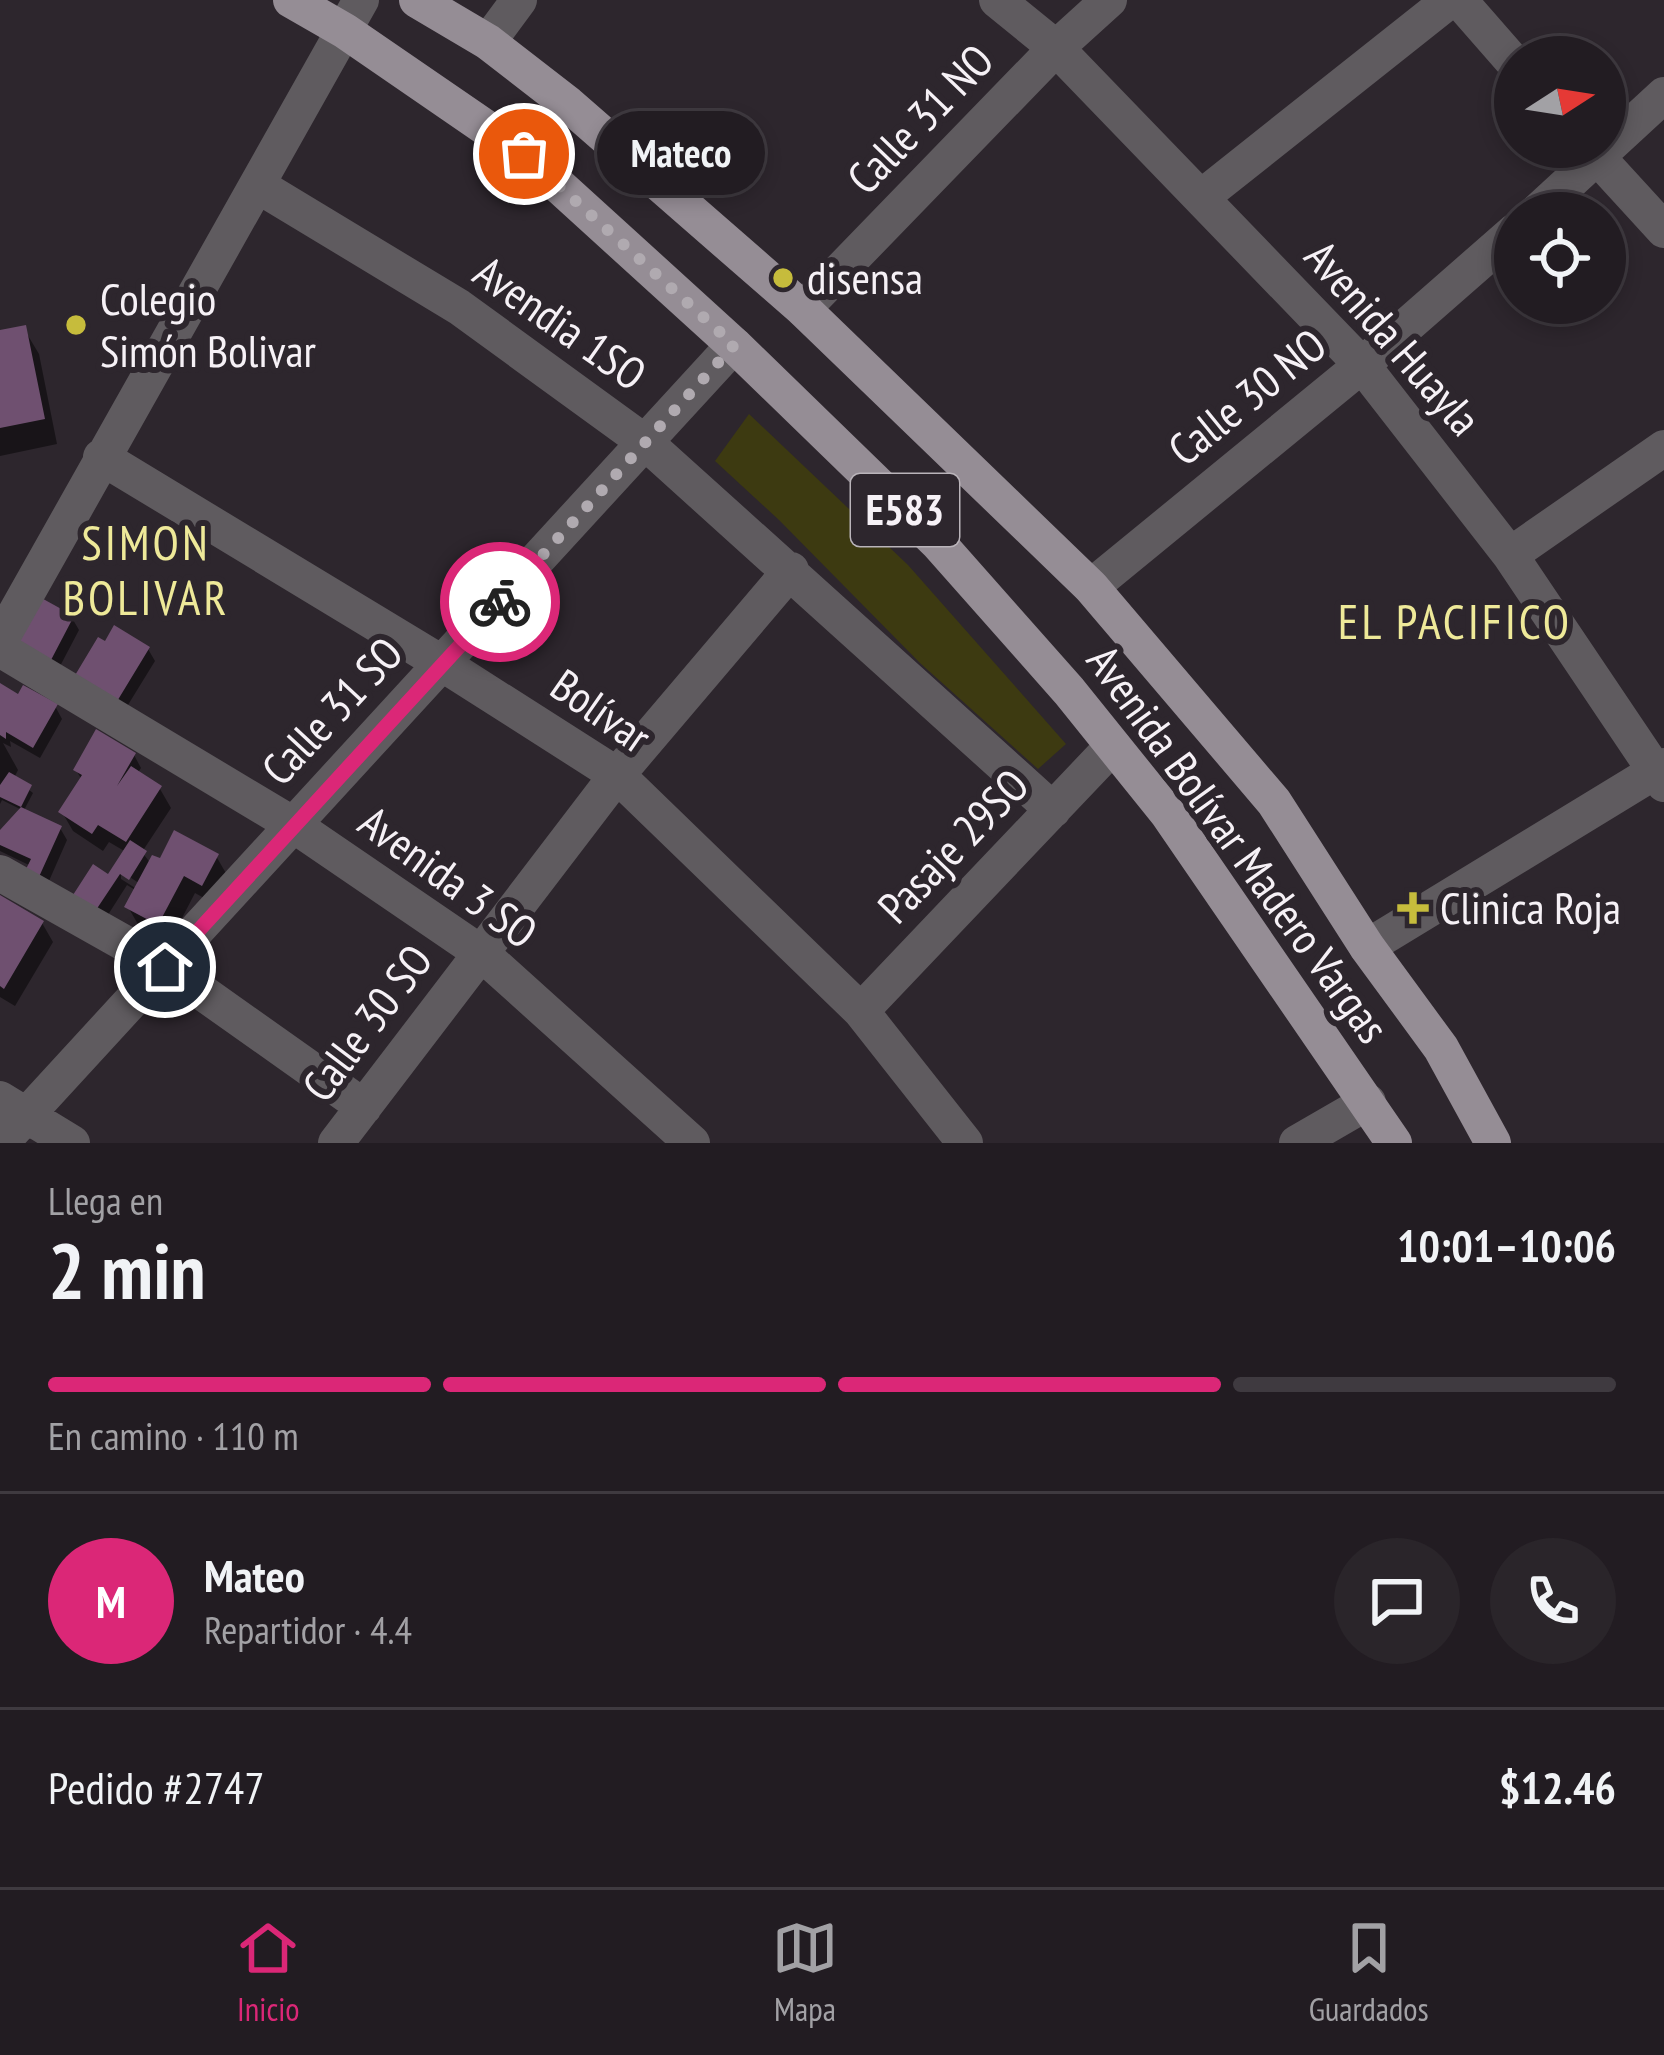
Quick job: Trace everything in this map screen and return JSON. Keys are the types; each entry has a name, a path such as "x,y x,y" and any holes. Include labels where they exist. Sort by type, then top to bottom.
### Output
{"main road":[{"name":"Avenida Bolívar Madero Vargas","path":"291,0 353,16 524,154 734,345 938,543 1168,814 1394,1143"},
{"name":"Avenida Bolívar Madero Vargas","path":"417,0 488,42 568,104 803,308 1091,587 1274,802 1367,947 1441,1048 1493,1143"}],"street":[{"path":"488,42 519,0"},
{"name":"Avenida Huayla","path":"997,0 1056,48 1362,365 1510,555 1661,773"},
{"name":"Calle 31 NO","path":"803,308 1056,48 1109,0"},
{"path":"1203,196 1450,0"},
{"path":"1459,0 1494,40"},
{"path":"0,645 101,457 353,16"},
{"path":"1626,126 1664,94"},
{"path":"1556,192 1579,168"},
{"path":"1607,168 1664,230"},
{"name":"Avendia 1SO","path":"256,185 459,307 646,443 1053,810"},
{"name":"Calle 30 NO","path":"1091,587 1362,365 1494,249"},
{"name":"Calle 31 SO","path":"1,1143 14,1107 165,967 734,345"},
{"path":"1510,555 1664,448"},
{"name":"Bolívar","path":"101,457 617,775 862,1011 965,1143"},
{"name":"Calle 30 SO","path":"336,1143 617,775 791,570"},
{"name":"Avenida 3 SO","path":"0,645 292,824 481,953 692,1143"},
{"name":"Pasaje 29SO","path":"862,1011 1114,746"},
{"path":"1367,947 1661,773"},
{"path":"0,872 165,967 364,1107"},
{"path":"1297,1143 1368,1102"},
{"path":"14,1107 72,1143"}],"shaded area":[{"path":"749,414 908,565 1066,744 1038,769 920,663 715,461"}],"building":[{"path":"26,325 45,419 0,428 0,330"},
{"path":"36,595 74,616 51,660 12,639"},
{"path":"114,625 150,647 116,703 74,677 98,637 105,641"},
{"path":"0,683 18,694 23,685 58,704 33,748 6,732 6,739 0,735"},
{"path":"96,729 136,753 117,786 131,766 162,786 126,842 98,825 92,834 58,812 82,775 73,770"},
{"path":"9,772 32,785 21,807 0,797 0,785"},
{"path":"21,807 62,826 38,879 24,873 31,859 0,845 0,830"},
{"path":"174,830 219,854 202,886 184,876 158,925 124,907 152,855 160,858"},
{"path":"130,840 147,851 129,880 120,874 96,910 73,895 93,864 108,874"},
{"path":"0,895 44,921 4,989 0,986"}],"way so far":[{"path":"500,602 734,345 524,154"}],"place":[{"name":"Mateco","path":"524,154"},
{"name":"disensa","path":"783,278"},
{"name":"Colegio Simón Bolivar","path":"76,325"},
{"name":"Clinica Roja","path":"1413,908"}],"district":[{"name":"SIMON BOLIVAR","path":"146,570"},
{"name":"EL PACIFICO","path":"1455,622"}],"route":[{"path":"165,967 500,602"}]}
